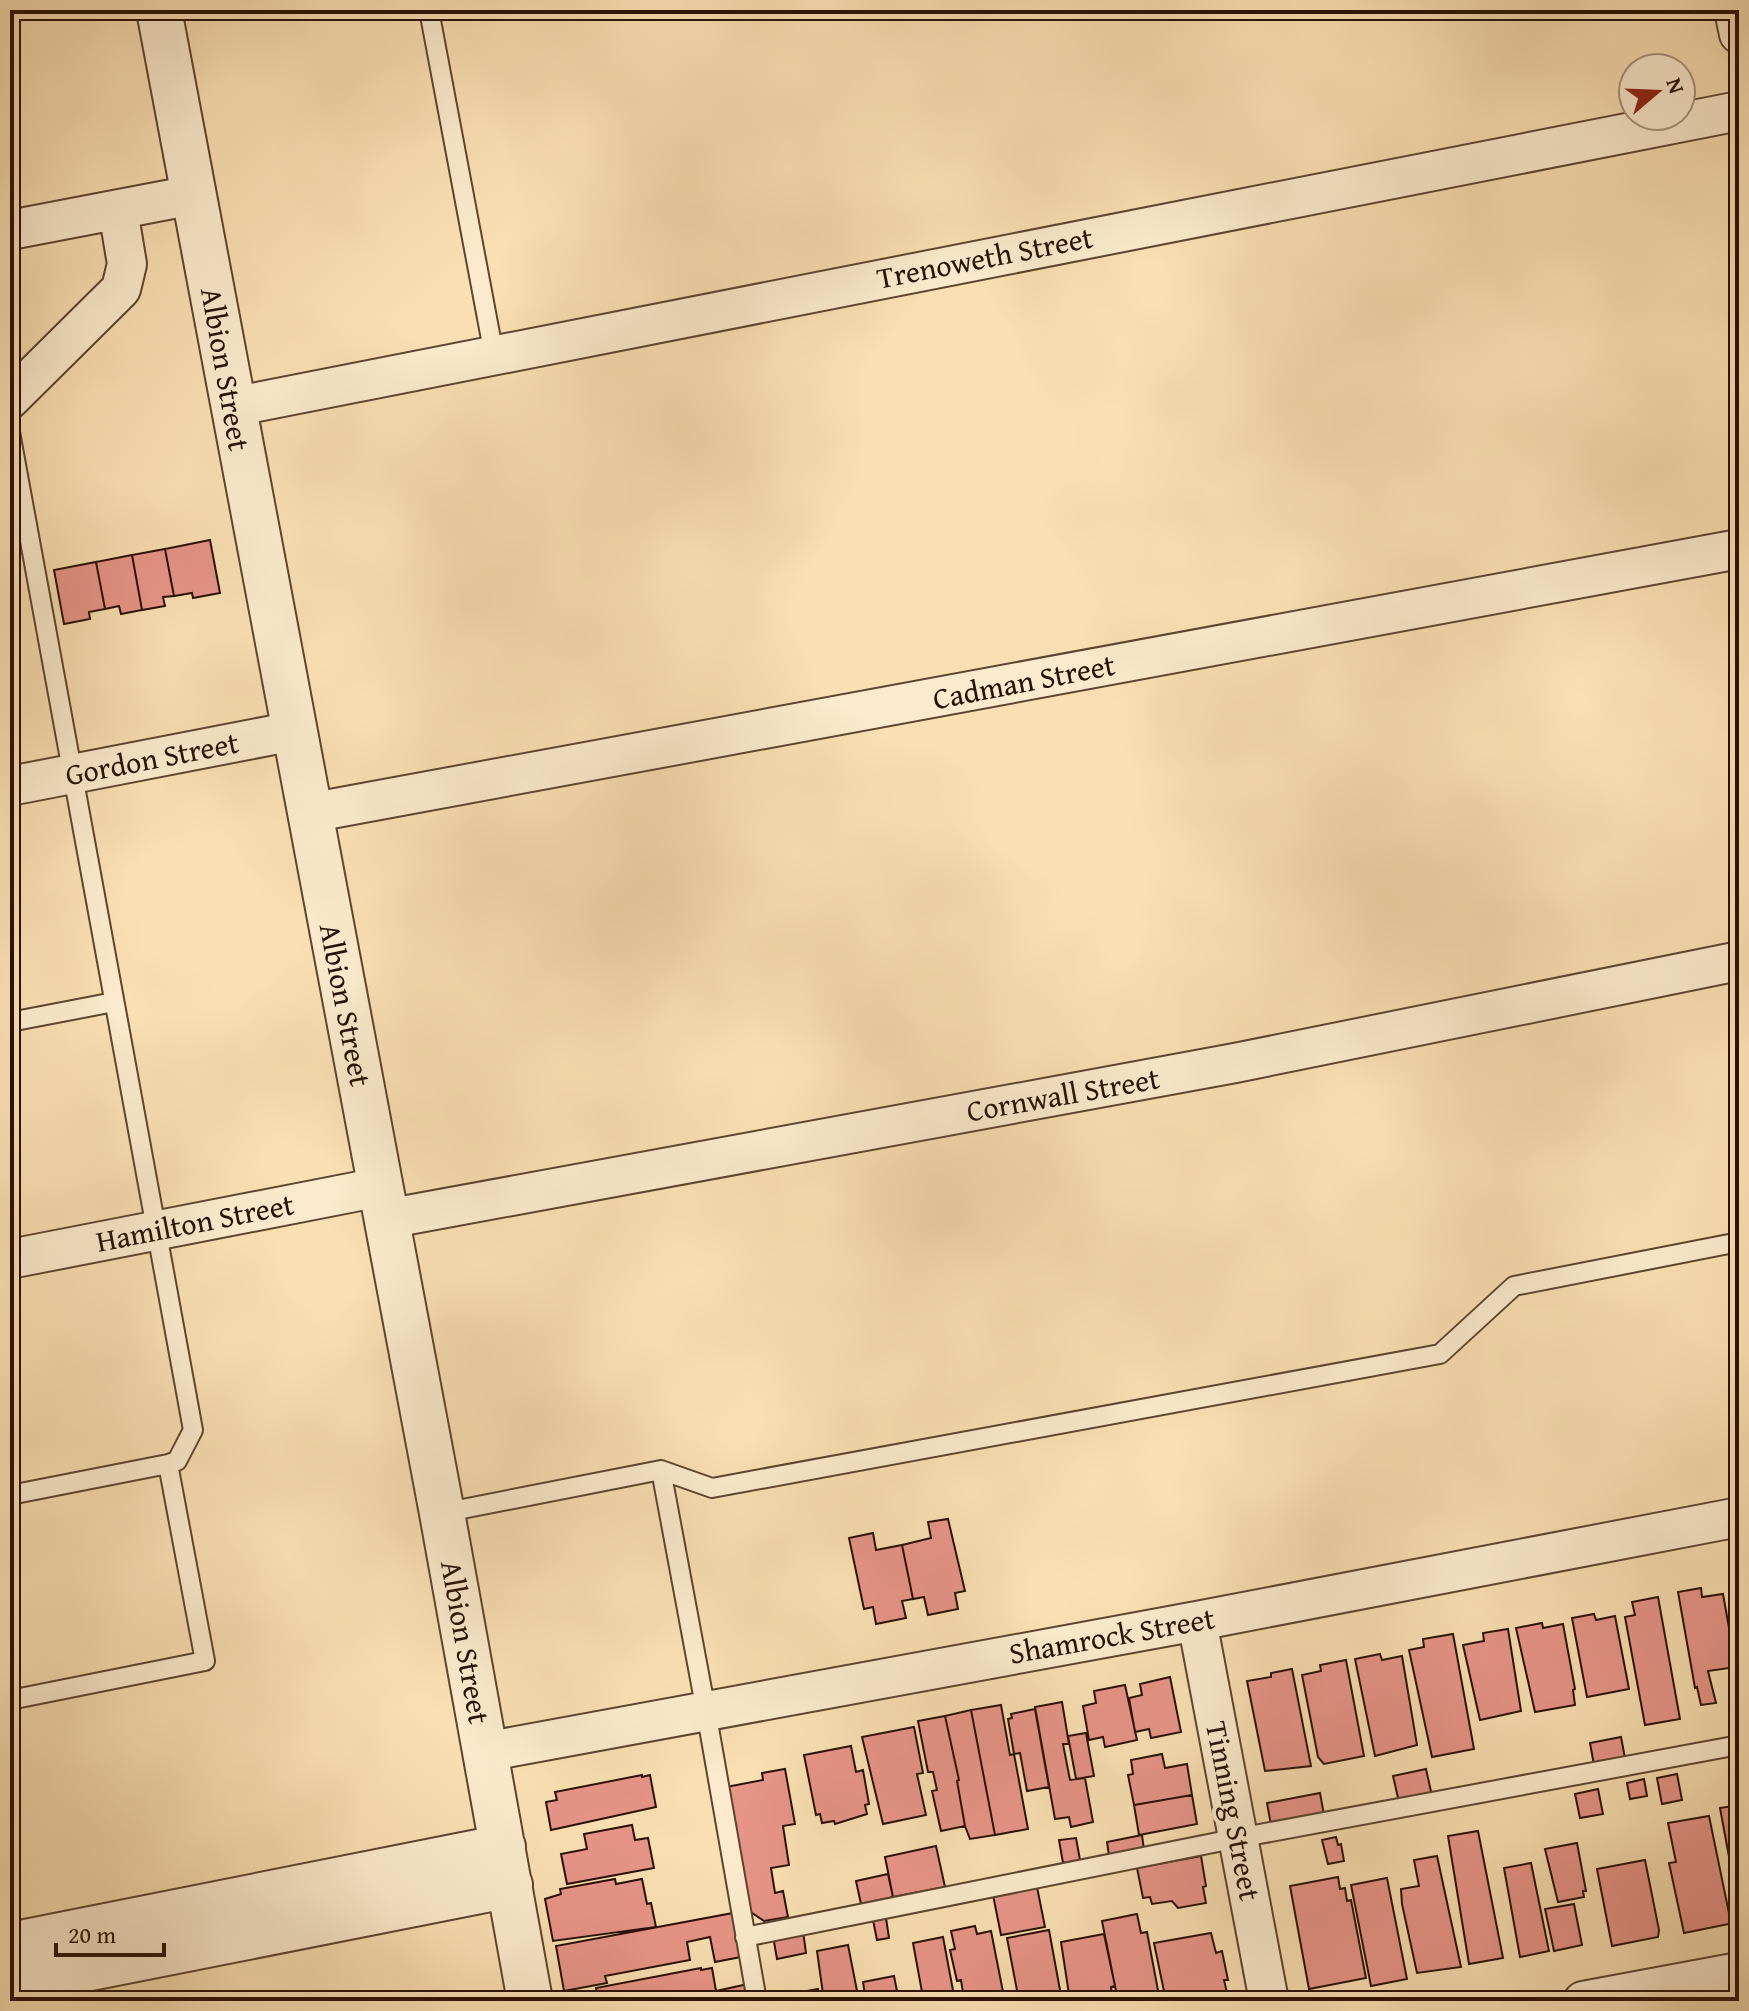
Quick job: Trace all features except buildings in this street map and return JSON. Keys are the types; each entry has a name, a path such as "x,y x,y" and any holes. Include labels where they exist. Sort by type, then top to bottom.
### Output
{"street":[{"name":"Albion Street","path":"159,10 442,1513 530,2001"},
{"path":"1734,10 1739,34"},
{"name":"Trenoweth Street","path":"232,407 1739,111"},
{"path":"10,230 193,195"},
{"path":"10,399 121,289 127,264 118,210"},
{"name":"Cadman Street","path":"309,813 1739,549"},
{"name":"Gordon Street","path":"10,786 294,731"},
{"name":"Cornwall Street","path":"383,1203 1235,1063 1739,961"},
{"name":"Hamilton Street","path":"10,1259 157,1231 383,1203"},
{"name":"Shamrock Street","path":"484,1752 1197,1621 1739,1517"},
{"name":"Tinning Street","path":"1197,1621 1269,2001"},
{"path":"10,1945 506,1866"},
{"path":"10,1984 506,1866"},
{"path":"1583,2001 1739,1972"}],"lane":[{"path":"429,10 494,355"},
{"path":"10,432 193,1430 177,1461 10,1495"},
{"path":"10,1022 114,1002"},
{"path":"442,1513 661,1470 712,1488 1440,1354 1514,1286 1739,1242"},
{"path":"10,1700 205,1661 168,1464"},
{"path":"661,1470 757,2001"},
{"path":"745,1937 1238,1838 1739,1745"}]}
